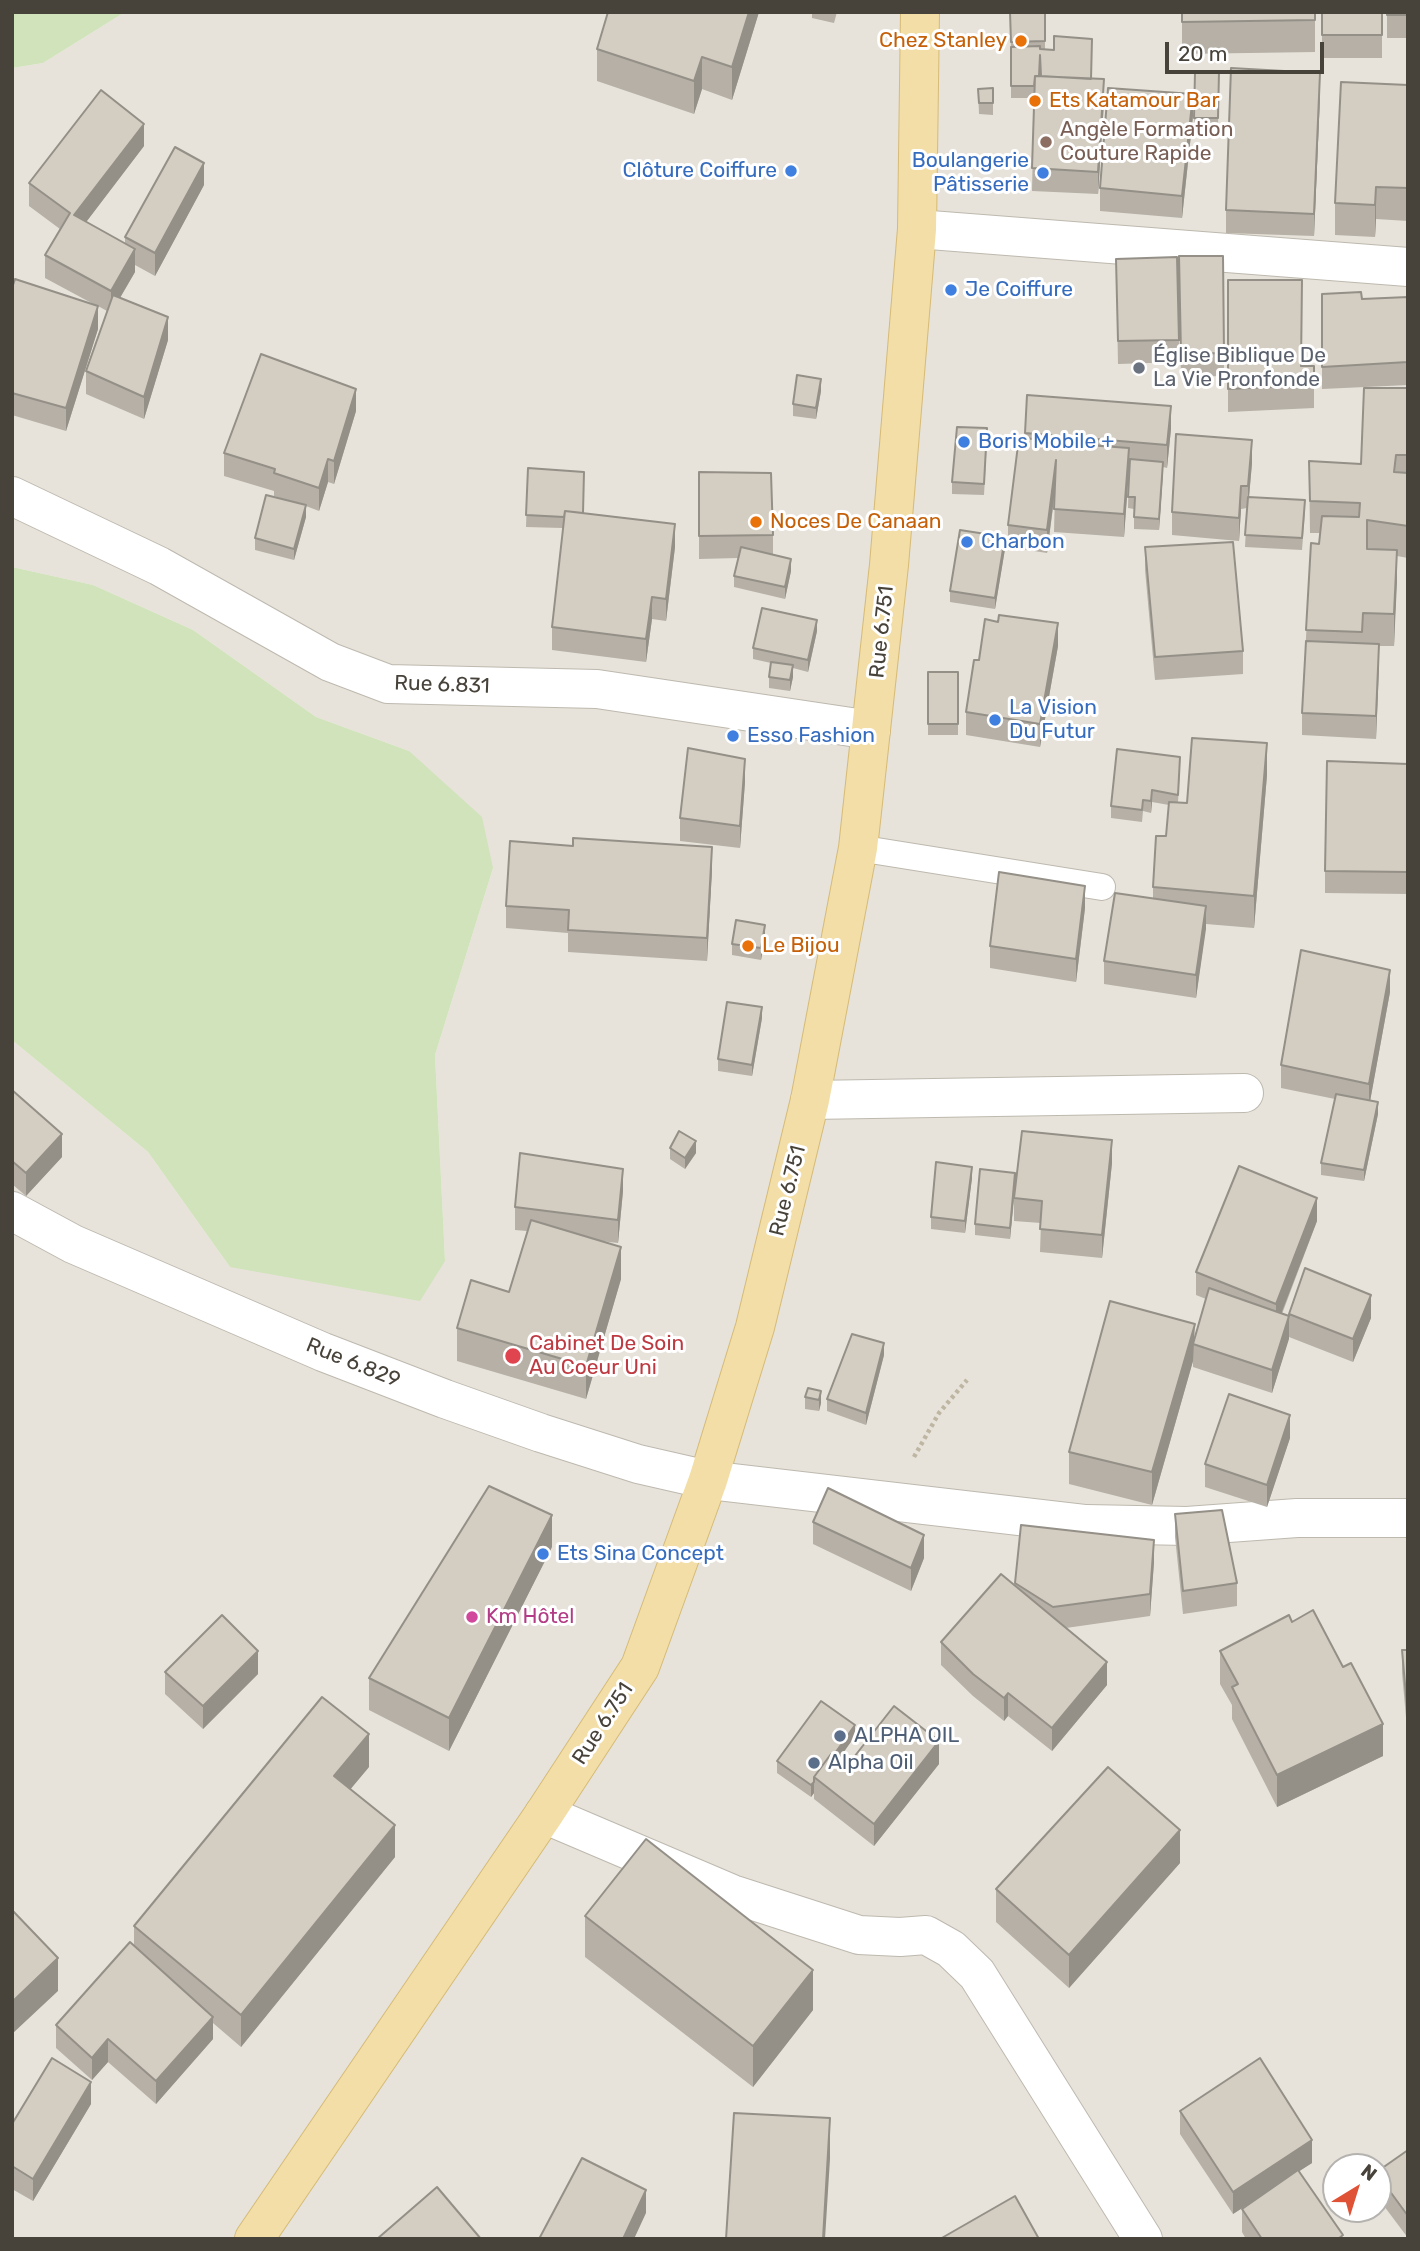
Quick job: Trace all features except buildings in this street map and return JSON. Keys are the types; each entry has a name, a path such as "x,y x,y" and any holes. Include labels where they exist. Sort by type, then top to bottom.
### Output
{"main road":[{"name":"Rue 6.751","path":"254,2239 544,1814 640,1667 708,1480 755,1327 810,1100 858,848 889,565 918,229 920,12"}],"street":[{"path":"918,229 1408,267"},
{"name":"Rue 6.831","path":"12,496 159,566 330,662 388,684 597,690 871,730"},
{"path":"810,1100 1244,1093"},
{"name":"Rue 6.829","path":"12,1211 73,1244 348,1362 553,1437 638,1464 708,1480 1086,1524 1187,1526 1297,1518 1408,1518"},
{"path":"544,1814 662,1865 794,1914 859,1935 926,1935 951,1949 978,1974 1143,2239"}],"lane":[{"path":"858,848 1102,887"}],"path":[{"path":"890,1500 939,1413 967,1380"}],"shaded area":[{"path":"125,12 1408,12 1408,2239 12,2239 12,1040 148,1152 230,1267 445,1261 435,1055 493,868 409,751 316,717 193,630 93,585 12,567 12,68 43,63"}],"green space":[{"path":"12,12 125,12 43,63 12,68"},
{"path":"12,567 93,585 193,630 316,717 409,751 482,817 493,868 435,1055 445,1261 420,1301 230,1267 148,1152 12,1040"}],"place":[{"name":"Chez Stanley","path":"1021,41"},
{"name":"Ets Katamour Bar","path":"1035,101"},
{"name":"Angèle Formation Couture Rapide","path":"1046,142"},
{"name":"Clôture Coiffure","path":"791,171"},
{"name":"Boulangerie Pâtisserie","path":"1043,173"},
{"name":"Je Coiffure","path":"951,290"},
{"name":"Église Biblique De La Vie Pronfonde","path":"1139,368"},
{"name":"Boris Mobile +","path":"964,442"},
{"name":"Noces De Canaan","path":"756,522"},
{"name":"Charbon","path":"967,542"},
{"name":"La Vision Du Futur","path":"995,720"},
{"name":"Esso Fashion","path":"733,736"},
{"name":"Le Bijou","path":"748,946"},
{"name":"Cabinet De Soin Au Coeur Uni","path":"513,1356"},
{"name":"Ets Sina Concept","path":"543,1554"},
{"name":"Km Hôtel","path":"472,1617"},
{"name":"ALPHA OIL","path":"840,1736"},
{"name":"Alpha Oil","path":"814,1763"}]}
